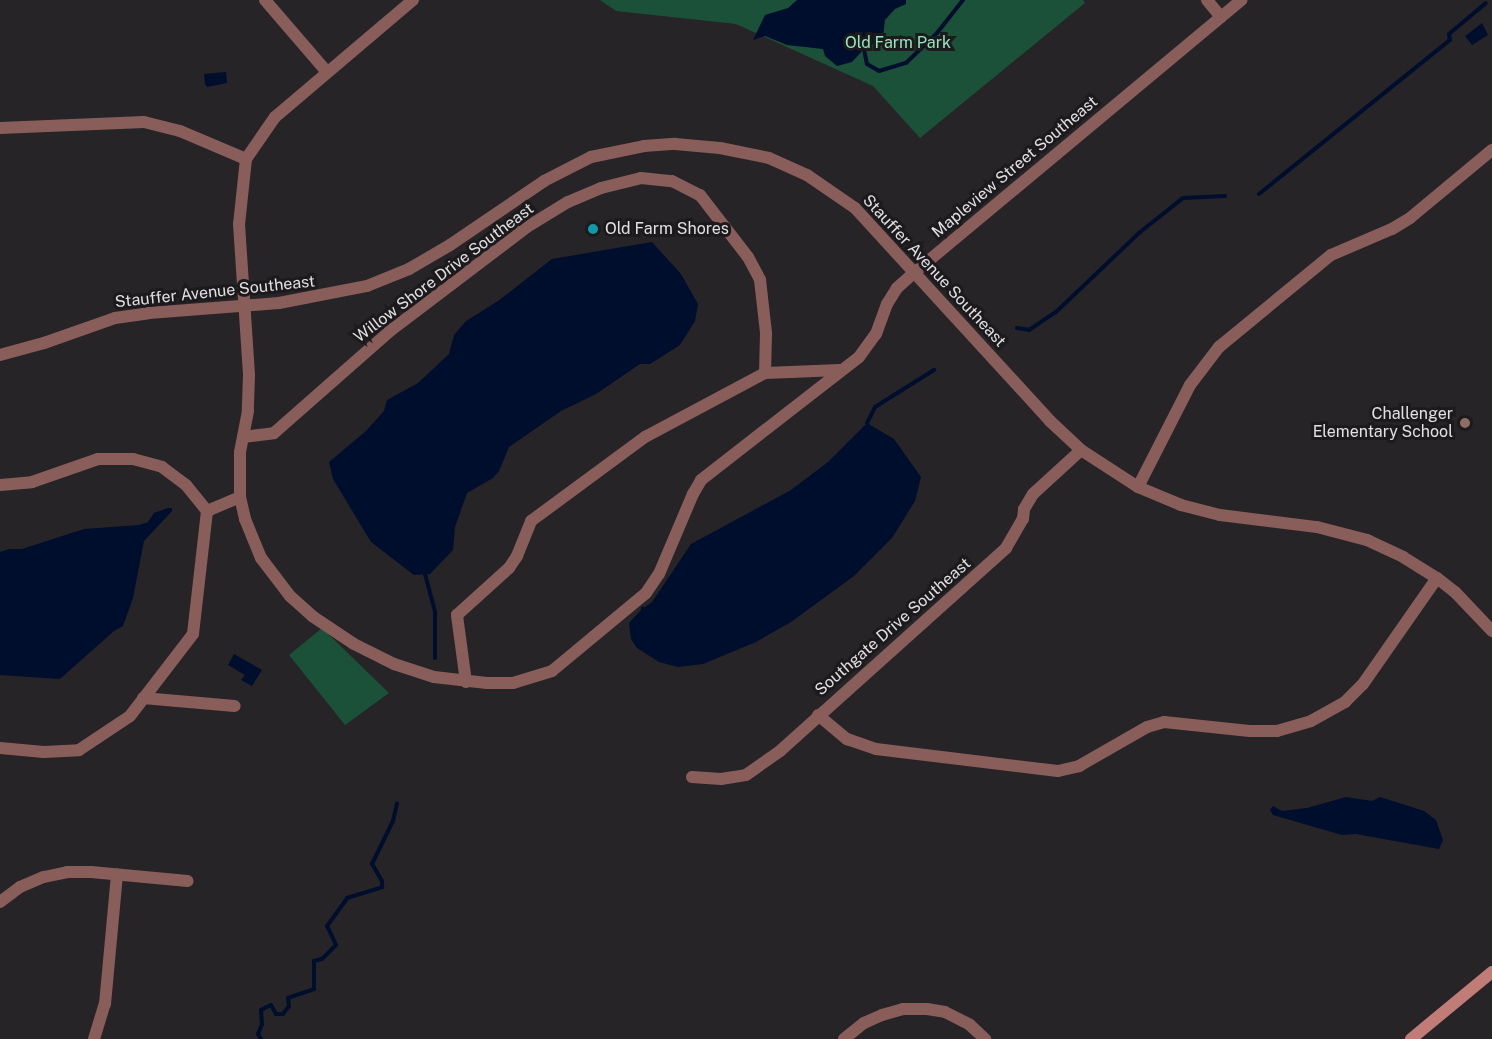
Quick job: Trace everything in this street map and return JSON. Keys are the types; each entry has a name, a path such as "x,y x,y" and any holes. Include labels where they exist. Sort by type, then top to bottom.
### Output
{"main road":[{"path":"1411,1039 1492,972"}],"street":[{"path":"266,0 326,71"},
{"path":"0,128 144,122 180,131 246,159 275,117 326,71 413,0"},
{"path":"1207,0 1221,17"},
{"name":"Mapleview Street Southeast","path":"246,159 239,224 249,375 248,411 240,452 240,497 245,519 261,558 290,596 312,616 354,644 394,664 434,677 466,682 513,682 552,671 577,653 646,593 659,574 701,480 782,419 865,349 876,334 887,304 897,288 915,272 1241,0"},
{"name":"Stauffer Avenue Southeast","path":"0,355 44,343 115,318 329,296 367,286 409,269 450,245 544,181 591,157 644,146 675,144 720,148 770,158 807,175 855,208 1050,421 1081,450 1138,487 1181,505 1220,515 1334,530 1385,548 1437,578 1492,631"},
{"path":"1138,487 1190,385 1219,347 1331,255 1392,229 1410,218 1492,150"},
{"name":"Willow Shore Drive Southeast","path":"243,437 274,433 390,331 527,227 568,202 641,178 672,181 700,195 748,257 760,280 766,333 765,373"},
{"path":"466,682 457,615 509,568 517,556 531,521 645,437 765,373 840,370"},
{"name":"Southgate Drive Southeast","path":"692,777 721,779 746,775 759,768 1006,548 1023,519 1024,509 1033,494 1081,450"},
{"path":"0,485 32,482 98,459 133,459 162,467 186,485 207,511 193,634 130,717 79,750 44,752 0,748"},
{"path":"207,511 240,497"},
{"path":"818,715 847,739 876,749 1058,771 1079,766 1147,727 1164,722 1250,731 1276,731 1311,721 1345,702 1363,684 1437,578"},
{"path":"143,698 235,706"},
{"path":"0,902 20,887 44,877 83,872 188,881"},
{"path":"94,1039 105,1004 117,875"},
{"path":"844,1039 864,1023 882,1015 903,1010 927,1009 945,1012 970,1025 985,1039"}],"green space":[{"name":"Old Farm Park","path":"600,0 1083,0 1085,3 920,138 873,86 736,24 616,11"},
{"path":"322,628 389,693 345,725 289,655"}],"water":[{"path":"797,0 906,0 906,4 895,9 885,20 883,38 864,49 852,62 837,66 825,56 823,49 787,45 765,36 753,40 765,15 788,8"},
{"path":"1482,23 1488,35 1472,45 1465,36"},
{"path":"226,72 227,83 207,87 204,74"},
{"path":"652,242 681,274 698,304 695,321 680,345 650,364 640,364 596,394 561,411 509,447 499,471 493,478 467,493 455,527 453,550 430,574 414,575 371,542 333,479 329,462 366,431 384,411 387,400 418,383 449,354 454,335 466,321 498,301 552,259"},
{"path":"867,423 894,439 921,477 915,501 892,538 854,576 791,622 756,642 703,664 678,667 659,662 637,648 631,639 629,623 641,607 652,602 691,544 791,490 828,462"},
{"path":"172,508 172,511 144,541 133,598 123,626 114,631 60,679 0,675 0,552 22,549 84,529 139,525 148,522 154,513"},
{"path":"234,654 262,670 252,686 241,680 245,675 228,665"},
{"path":"1346,797 1372,801 1380,797 1424,811 1436,820 1443,840 1439,849 1356,834 1342,835 1273,815 1270,810 1273,806 1282,811 1307,808"}],"waterway":[{"path":"864,49 867,64 879,71 906,63 937,33 963,0"},
{"path":"1259,194 1450,40 1449,34 1486,3"},
{"path":"1017,328 1029,330 1056,312 1139,233 1183,198 1225,196"},
{"path":"867,423 875,407 934,370"},
{"path":"425,574 435,612 435,658"},
{"path":"261,1039 258,1034 262,1024 261,1010 271,1005 276,1014 283,1014 289,1006 288,998 314,989 314,961 322,959 336,945 327,926 347,898 382,887 382,881 372,864 393,821 397,803"}],"place":[{"name":"Old Farm Shores","path":"593,229"},
{"name":"Challenger Elementary School","path":"1465,423"}]}
